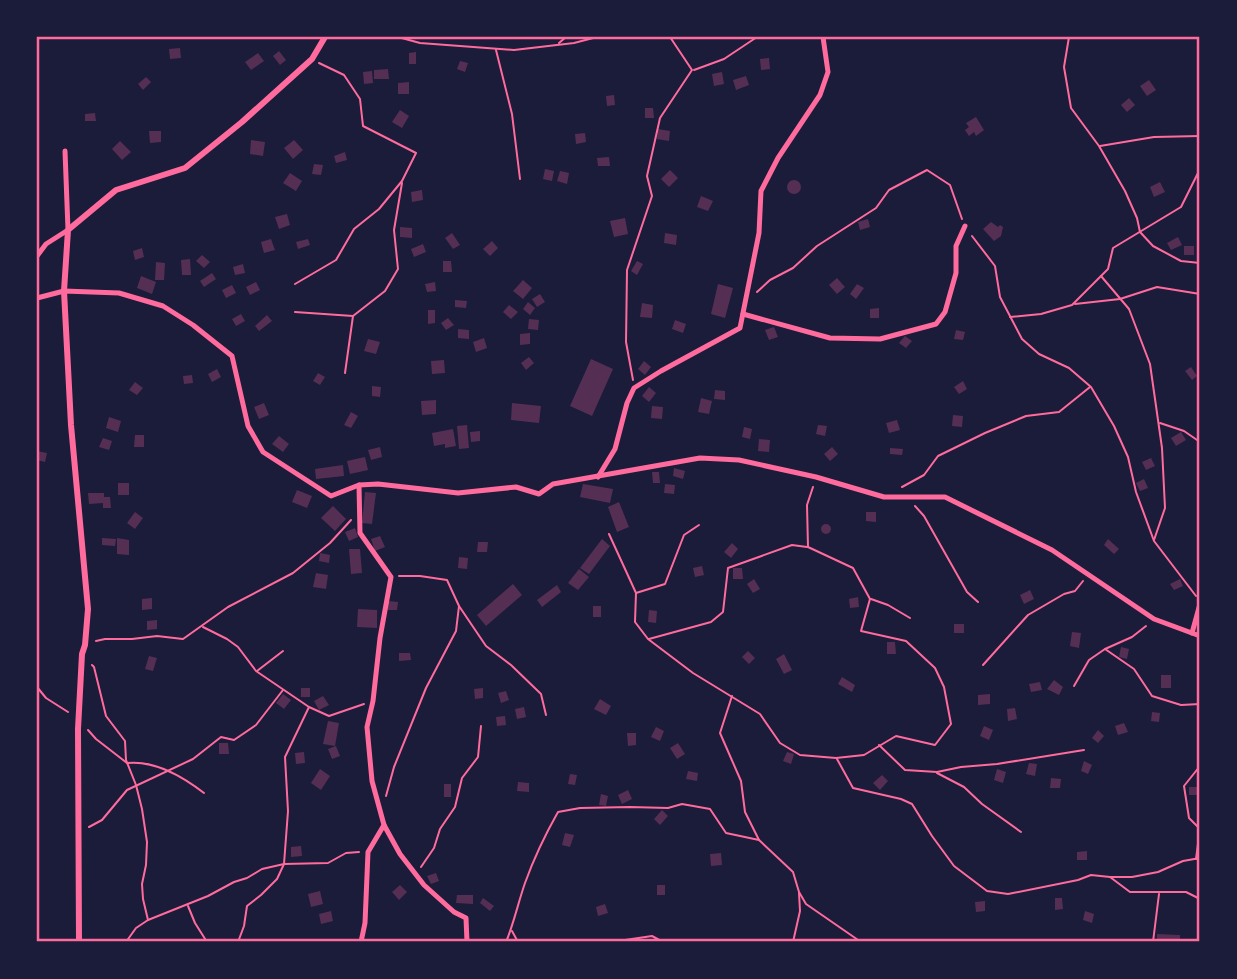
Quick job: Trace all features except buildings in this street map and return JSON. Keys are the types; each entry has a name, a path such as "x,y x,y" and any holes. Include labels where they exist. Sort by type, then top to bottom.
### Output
{"street":[{"path":"37,256 46,244 68,230 116,190 185,167 242,122 312,59 325,37"},
{"path":"598,477 615,449 627,403 634,388 740,328 759,233 761,191 778,158 820,96 828,72 823,37"},
{"path":"65,151 68,230 64,291 71,425 88,609 82,654 79,720 79,942"},
{"path":"743,314 830,338 880,339 936,324 946,312 956,274 956,246 965,226"},
{"path":"37,298 64,291 119,293 163,306 193,326 232,356 248,426 263,452 331,496 359,485 378,484 458,493 516,486 539,494 553,484 700,458 739,460 816,477 884,497 945,497 1052,550 1154,618 1200,636"},
{"path":"359,485 360,533 391,576 367,727 372,781 384,825 400,854 424,885 454,912 466,918 467,942"},
{"path":"1192,633 1200,603"},
{"path":"361,942 365,923 368,852 384,825"}],"path":[{"path":"398,37 420,43 514,50 574,43 597,37"},
{"path":"556,45 566,37"},
{"path":"670,37 692,71"},
{"path":"634,388 625,341 627,270 652,196 647,176 660,118 692,71 724,59 757,37"},
{"path":"1069,37 1064,67 1071,108 1099,146 1125,191 1140,232 1153,246 1181,261 1200,263"},
{"path":"496,49 512,114 520,179"},
{"path":"295,284 336,260 354,229 379,209 402,181 416,153 363,126 360,99 344,75 312,59"},
{"path":"1099,146 1154,137 1200,136"},
{"path":"1072,304 1108,269 1113,247 1181,207 1200,169"},
{"path":"744,306 770,280 793,268 817,246 876,208 889,190 927,170 950,185 965,226 995,266 1000,297 1022,340 1039,354 1069,368 1091,387 1114,426 1128,457 1136,492 1154,541 1200,603"},
{"path":"295,312 353,316 385,291 398,269 394,230 402,181"},
{"path":"1101,276 1129,309 1150,364 1162,448 1165,508 1154,541"},
{"path":"1010,317 1041,314 1072,304 1120,299 1157,287 1200,294"},
{"path":"345,373 353,316"},
{"path":"884,497 924,475 938,456 1026,415 1059,412 1091,387"},
{"path":"1158,422 1184,431 1200,442"},
{"path":"808,547 807,505 816,477"},
{"path":"907,497 923,516 967,592 978,602"},
{"path":"85,645 105,639 157,636 183,639 228,607 293,573 330,543 351,521"},
{"path":"636,593 665,584 684,535 699,525"},
{"path":"609,534 636,593 635,622 648,639 693,673 760,714 780,743 800,755 836,758 864,755 896,736 935,745 951,724 944,687 935,668 906,640 861,631 870,599"},
{"path":"648,639 711,622 723,612 728,568 792,545 808,547 853,568 870,599 888,605 910,618"},
{"path":"983,665 1028,615 1064,594 1075,591 1088,574"},
{"path":"391,576 421,576 447,580 459,606 486,646 541,694 546,715"},
{"path":"385,799 394,766 426,688 456,631 459,606"},
{"path":"1074,686 1089,660 1105,649 1132,637 1154,618"},
{"path":"202,626 238,647 256,671 282,690 329,716 373,701"},
{"path":"1105,649 1134,669 1152,696 1181,705 1200,704"},
{"path":"256,671 283,651"},
{"path":"82,654 94,667 106,716 125,741 125,760 136,785 147,842 142,884 148,920"},
{"path":"37,687 46,698 79,720 96,739 127,763 140,762 168,771 184,778 204,793"},
{"path":"79,833 102,820 127,790 193,759 221,737 234,740 256,725 282,690"},
{"path":"732,696 720,733 741,781 745,812 759,840 793,872 806,904 861,942"},
{"path":"238,942 247,906 277,879 284,864 288,811 285,757 309,707"},
{"path":"415,874 434,848 440,829 455,807 463,778 478,757 481,726"},
{"path":"879,745 905,770 937,772 1084,750"},
{"path":"836,758 853,788 912,804 954,866 988,891 1008,894 1091,875 1132,877 1158,872 1183,861 1198,858 1200,829 1189,818 1184,786 1200,766"},
{"path":"937,772 964,787 982,804 1021,832"},
{"path":"506,942 541,843 558,812 580,808 668,808 682,804 710,809 726,833 759,840"},
{"path":"125,942 136,928 148,920 208,896 262,869 284,864 328,863 346,853 368,852"},
{"path":"1110,877 1130,892 1186,892 1200,899"},
{"path":"793,942 800,911 799,892"},
{"path":"1153,942 1159,893"},
{"path":"188,904 195,923 207,942"},
{"path":"512,929 518,942"},
{"path":"623,942 652,936 663,942"}]}
